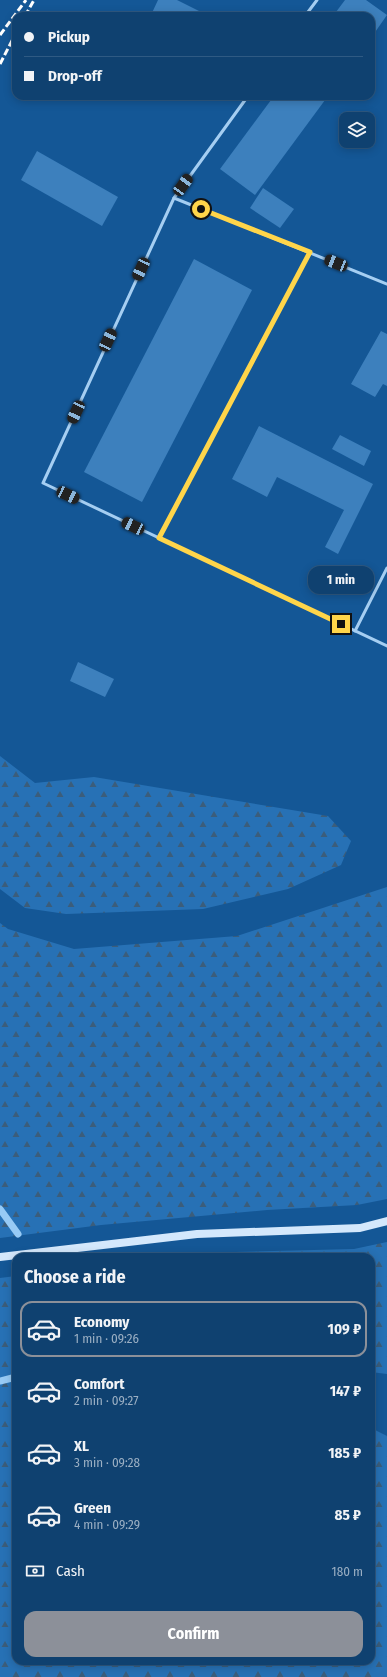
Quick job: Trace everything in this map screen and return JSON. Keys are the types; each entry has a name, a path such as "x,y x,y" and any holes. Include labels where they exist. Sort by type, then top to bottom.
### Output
{"street":[{"path":"34,1253 197,1234 360,1228 387,1221"},
{"path":"0,1257 12,1256"}],"lane":[{"path":"308,12 317,0"},
{"path":"245,100 174,198 43,483 387,646"},
{"path":"174,198 387,284"},
{"path":"159,538 310,252"},
{"path":"355,631 387,568"}],"green space":[{"path":"0,756 35,783 94,777 328,816 351,841 341,865 288,889 203,909 66,914 25,908 0,889"},
{"path":"387,887 387,1199 357,1205 267,1210 101,1225 0,1238 0,923 8,929 74,949 237,936"},
{"path":"387,1242 387,1374 375,1372 375,1253 195,1253 354,1249"},
{"path":"12,1276 12,1665 375,1665 375,1430 387,1436 387,1677 0,1677 0,1278"}],"building":[{"path":"158,0 177,0 201,12 152,12"},
{"path":"345,0 366,0 387,15 375,32 375,12 336,12"},
{"path":"271,100 325,100 255,195 220,169"},
{"path":"37,151 118,197 102,226 21,180"},
{"path":"263,188 294,209 280,228 250,208"},
{"path":"194,259 252,290 142,502 84,472"},
{"path":"381,331 387,334 387,386 383,384 375,397 351,384"},
{"path":"259,426 373,484 338,554 325,547 344,510 277,477 267,497 232,479"},
{"path":"340,435 371,451 364,466 332,449"},
{"path":"78,662 114,679 105,697 70,681"}],"waterway":[{"path":"0,1209 18,1234"},
{"path":"0,1381 12,1378"}],"railway":[{"path":"17,12 26,0"},
{"path":"27,12 34,0"},
{"path":"0,35 12,19"},
{"path":"0,64 12,41"}],"route":[{"path":"201,209 310,252 159,538 341,624"}]}
